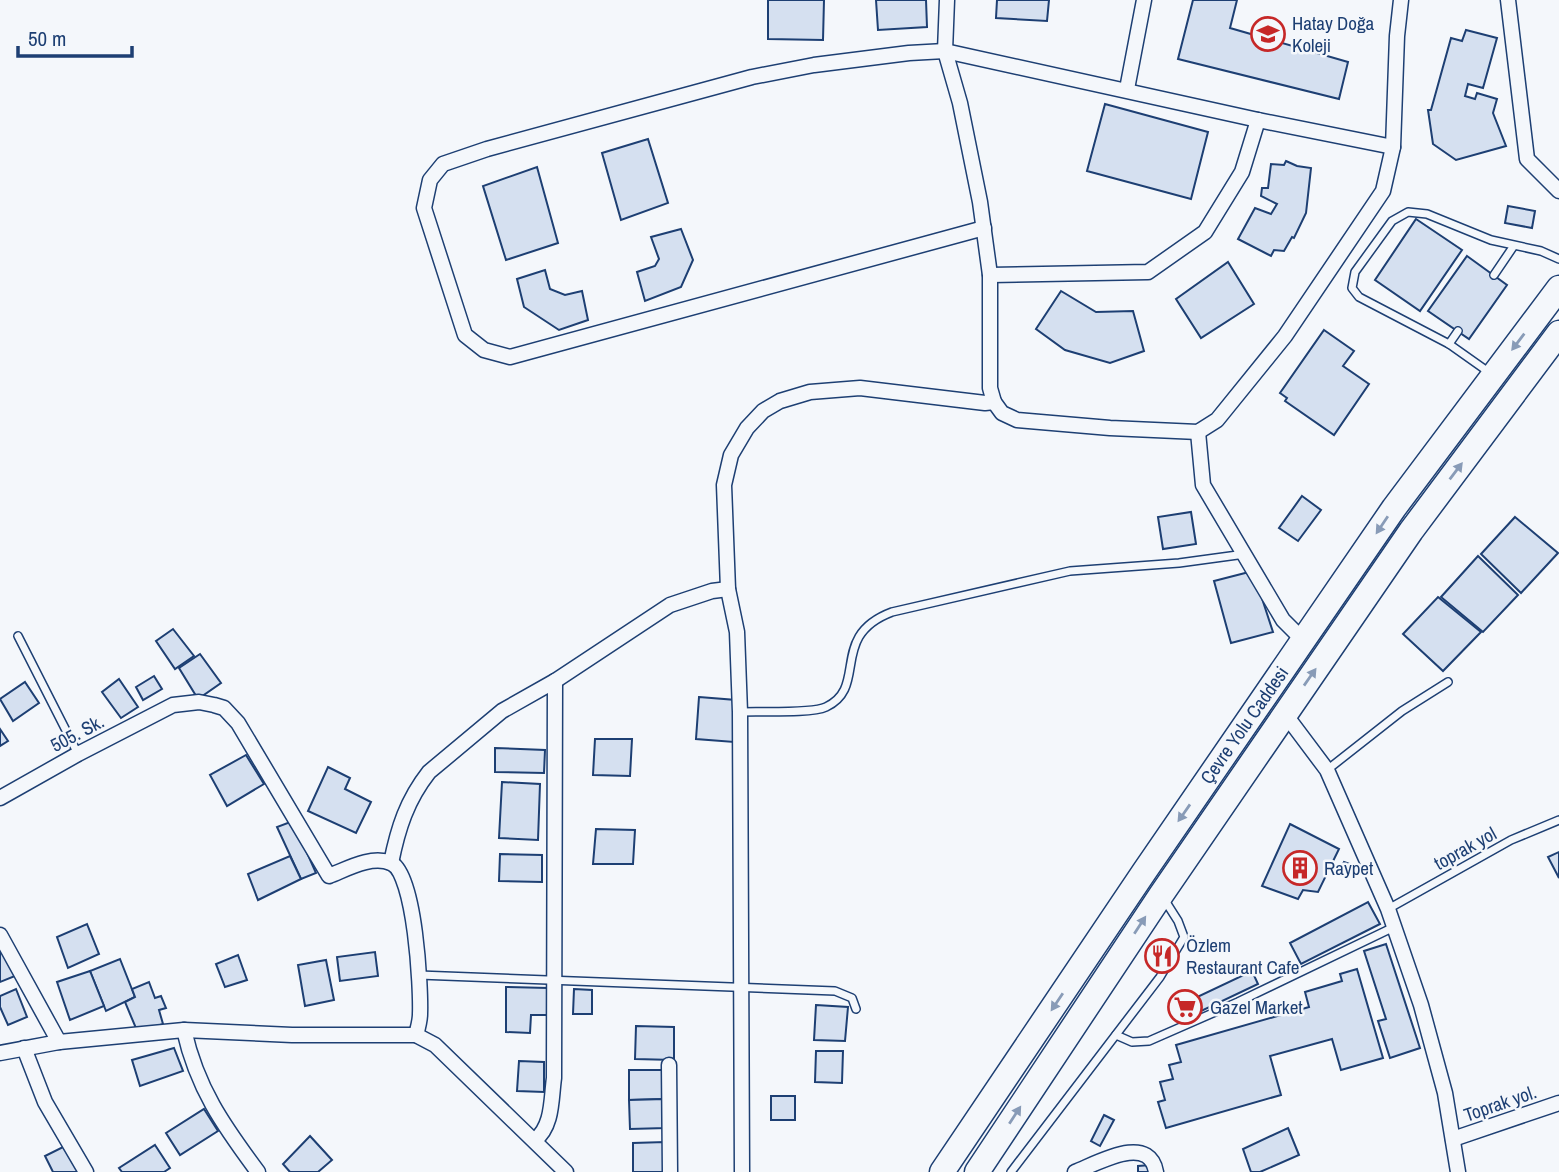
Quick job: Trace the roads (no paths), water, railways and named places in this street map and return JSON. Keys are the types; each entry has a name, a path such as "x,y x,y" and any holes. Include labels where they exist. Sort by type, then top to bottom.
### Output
{"highway":[{"name":"Çevre Yolu Caddesi","path":"942,1172 1136,883 1394,508 1559,288"},
{"name":"Çevre Yolu Caddesi","path":"977,1172 1161,895 1411,531 1559,333"}],"street":[{"path":"947,0 945,51 960,103 984,228 990,275 990,388 994,402 1003,413 1017,420 1097,428 1198,432 1217,420 1285,336 1383,191 1393,147 1401,0"},
{"path":"1127,89 1144,0"},
{"path":"1508,0 1527,159 1559,191"},
{"path":"984,228 510,357 484,350 465,335 424,208 430,180 443,164 488,149 783,70 909,52 945,51 1393,147"},
{"path":"990,275 1148,272 1205,232 1242,172 1258,120"},
{"path":"742,1172 740,712 737,632 728,589 724,485 727,470 743,434 758,416 770,407 810,392 845,388 886,390 994,402"},
{"path":"1198,432 1203,485 1283,621 1303,640"},
{"path":"416,1035 420,1015 419,975 412,910 404,877 399,868 391,863 404,811 412,795 429,772 502,711 555,681 670,605 712,591 728,589"},
{"path":"535,1140 542,1135 548,1122 554,1078 555,681"},
{"name":"505. Sk.","path":"0,798 173,705 199,702 224,708 238,723 329,876 365,862 379,860 391,863"},
{"path":"1285,714 1327,770 1388,909 1424,1017 1445,1093 1458,1172"},
{"path":"0,935 59,1042"},
{"path":"184,1030 193,1065 211,1103 226,1130 258,1172"},
{"path":"0,1054 59,1042 184,1030 292,1035 416,1035 435,1045 535,1140 556,1169"},
{"path":"24,1048 45,1101 86,1172"},
{"path":"669,1065 670,1172"},
{"name":"Toprak yol.","path":"1452,1139 1559,1103"},
{"path":"1074,1172 1133,1151 1145,1153 1150,1157 1155,1163 1156,1172"}],"lane":[{"path":"1494,375 1449,344 1359,297 1353,288 1355,272 1392,221 1408,212 1427,214 1469,233 1513,247 1541,251 1559,259"},
{"path":"1494,275 1513,247"},
{"path":"1449,344 1458,331"},
{"path":"740,712 819,709 833,703 848,683 852,653 858,636 873,621 892,612 1070,571 1179,563 1246,554"},
{"path":"18,636 78,754"},
{"path":"1327,770 1402,711 1448,682"},
{"name":"toprak yol","path":"1388,909 1511,840 1559,820"},
{"path":"1010,1172 1160,978 1184,937 1178,921 1161,895"},
{"path":"1116,1035 1132,1042 1149,1041 1238,1002 1394,927"},
{"path":"419,975 835,991 852,998 856,1009"}],"place":[{"name":"Hatay Doğa Koleji","path":"1268,34"},
{"name":"Raypet","path":"1300,868"},
{"name":"Özlem Restaurant Cafe","path":"1162,956"},
{"name":"Gazel Market","path":"1185,1007"}]}
